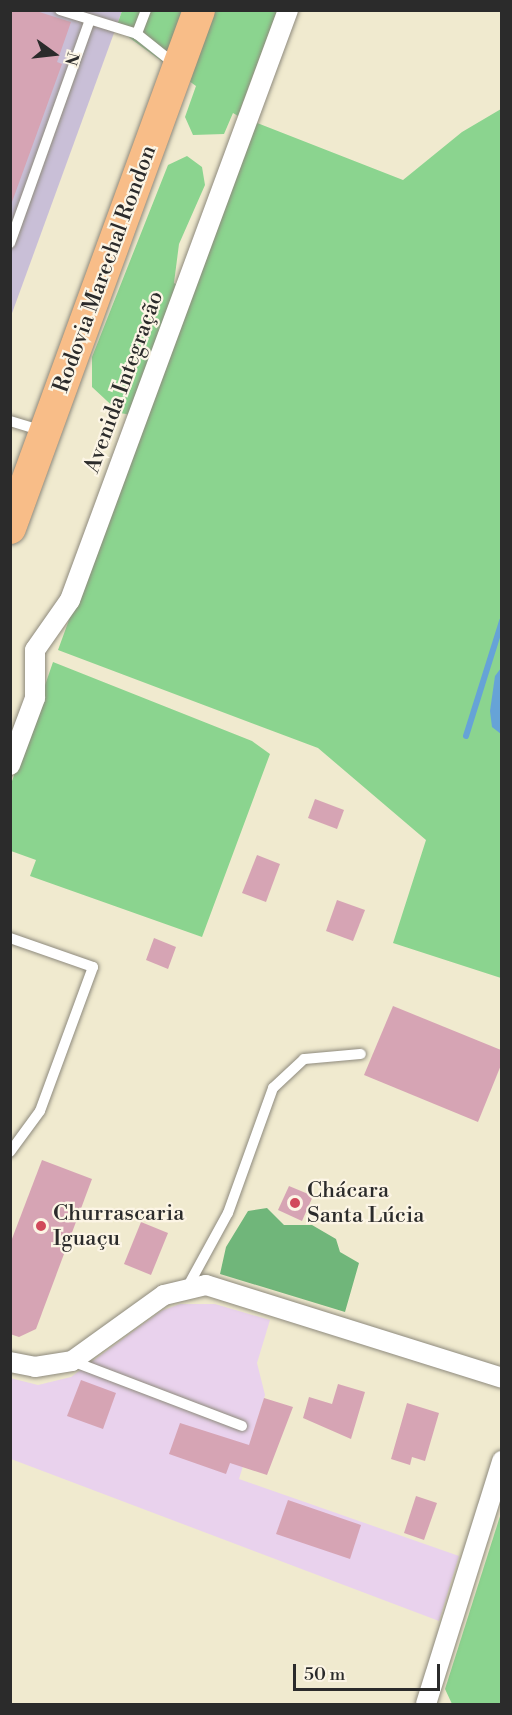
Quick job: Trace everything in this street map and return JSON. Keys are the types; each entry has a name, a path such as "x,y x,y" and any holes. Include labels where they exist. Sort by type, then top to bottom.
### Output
{"main road":[{"name":"Rodovia Marechal Rondon","path":"10,528 199,10"}],"street":[{"name":"Avenida Integração","path":"10,765 35,698 34,650 70,600 288,10"},
{"path":"10,1362 35,1367 72,1361 147,1306 188,1286 219,1288 501,1378"},
{"path":"426,1704 501,1461"}],"lane":[{"path":"60,10 137,34 178,67"},
{"path":"137,34 146,10"},
{"path":"10,243 90,20"},
{"path":"10,421 45,432"},
{"path":"10,938 93,967 40,1111 10,1152"},
{"path":"188,1286 228,1213 273,1088 304,1059 361,1054"},
{"path":"72,1361 242,1426"}],"shaded area":[{"path":"11,11 122,11 11,316"},
{"path":"180,1304 215,1304 270,1320 257,1363 265,1395 239,1479 459,1556 439,1621 11,1459 10,1378 38,1385 71,1377 161,1311"}],"green space":[{"path":"122,11 277,11 238,116 233,113 224,134 193,135 185,117 196,86 116,28"},
{"path":"501,109 501,978 393,943 426,840 318,748 58,650 143,417 120,413 92,387 92,357 168,165 187,156 202,167 205,185 179,244 174,283 189,293 252,121 403,180 462,132"},
{"path":"53,662 252,741 270,754 202,937 30,876 36,860 11,851 11,784"},
{"path":"267,1208 284,1225 312,1225 336,1239 340,1252 359,1263 345,1312 220,1274 226,1247 248,1211"},
{"path":"501,1513 501,1704 452,1704 445,1689"}],"water":[{"path":"501,668 501,734 492,727 490,711 495,676"}],"building":[{"path":"10,10 33,10 71,22 57,62 62,64 12,202"},
{"path":"315,799 344,810 337,829 308,818"},
{"path":"257,855 280,864 266,902 242,893"},
{"path":"337,900 365,910 353,941 326,931"},
{"path":"154,938 176,947 168,969 146,960"},
{"path":"393,1006 501,1050 501,1065 478,1122 364,1075"},
{"path":"42,1160 92,1179 36,1329 19,1337 10,1334 10,1244"},
{"name":"Chácara Santa Lúcia","path":"289,1186 313,1196 302,1221 278,1210"},
{"path":"141,1222 168,1233 151,1275 124,1264"},
{"path":"81,1380 116,1393 103,1429 67,1416"},
{"path":"338,1384 365,1392 351,1439 303,1418 309,1397 332,1404"},
{"path":"264,1398 293,1407 267,1475 230,1463 226,1474 169,1454 180,1423 249,1445"},
{"path":"407,1403 439,1413 425,1461 412,1457 410,1465 391,1459"},
{"path":"416,1496 437,1503 424,1540 404,1533"},
{"path":"288,1500 361,1525 350,1559 276,1534"}],"waterway":[{"path":"466,736 502,621"}],"place":[{"name":"Chácara Santa Lúcia","path":"295,1203"},
{"name":"Churrascaria Iguaçu","path":"41,1226"}]}
